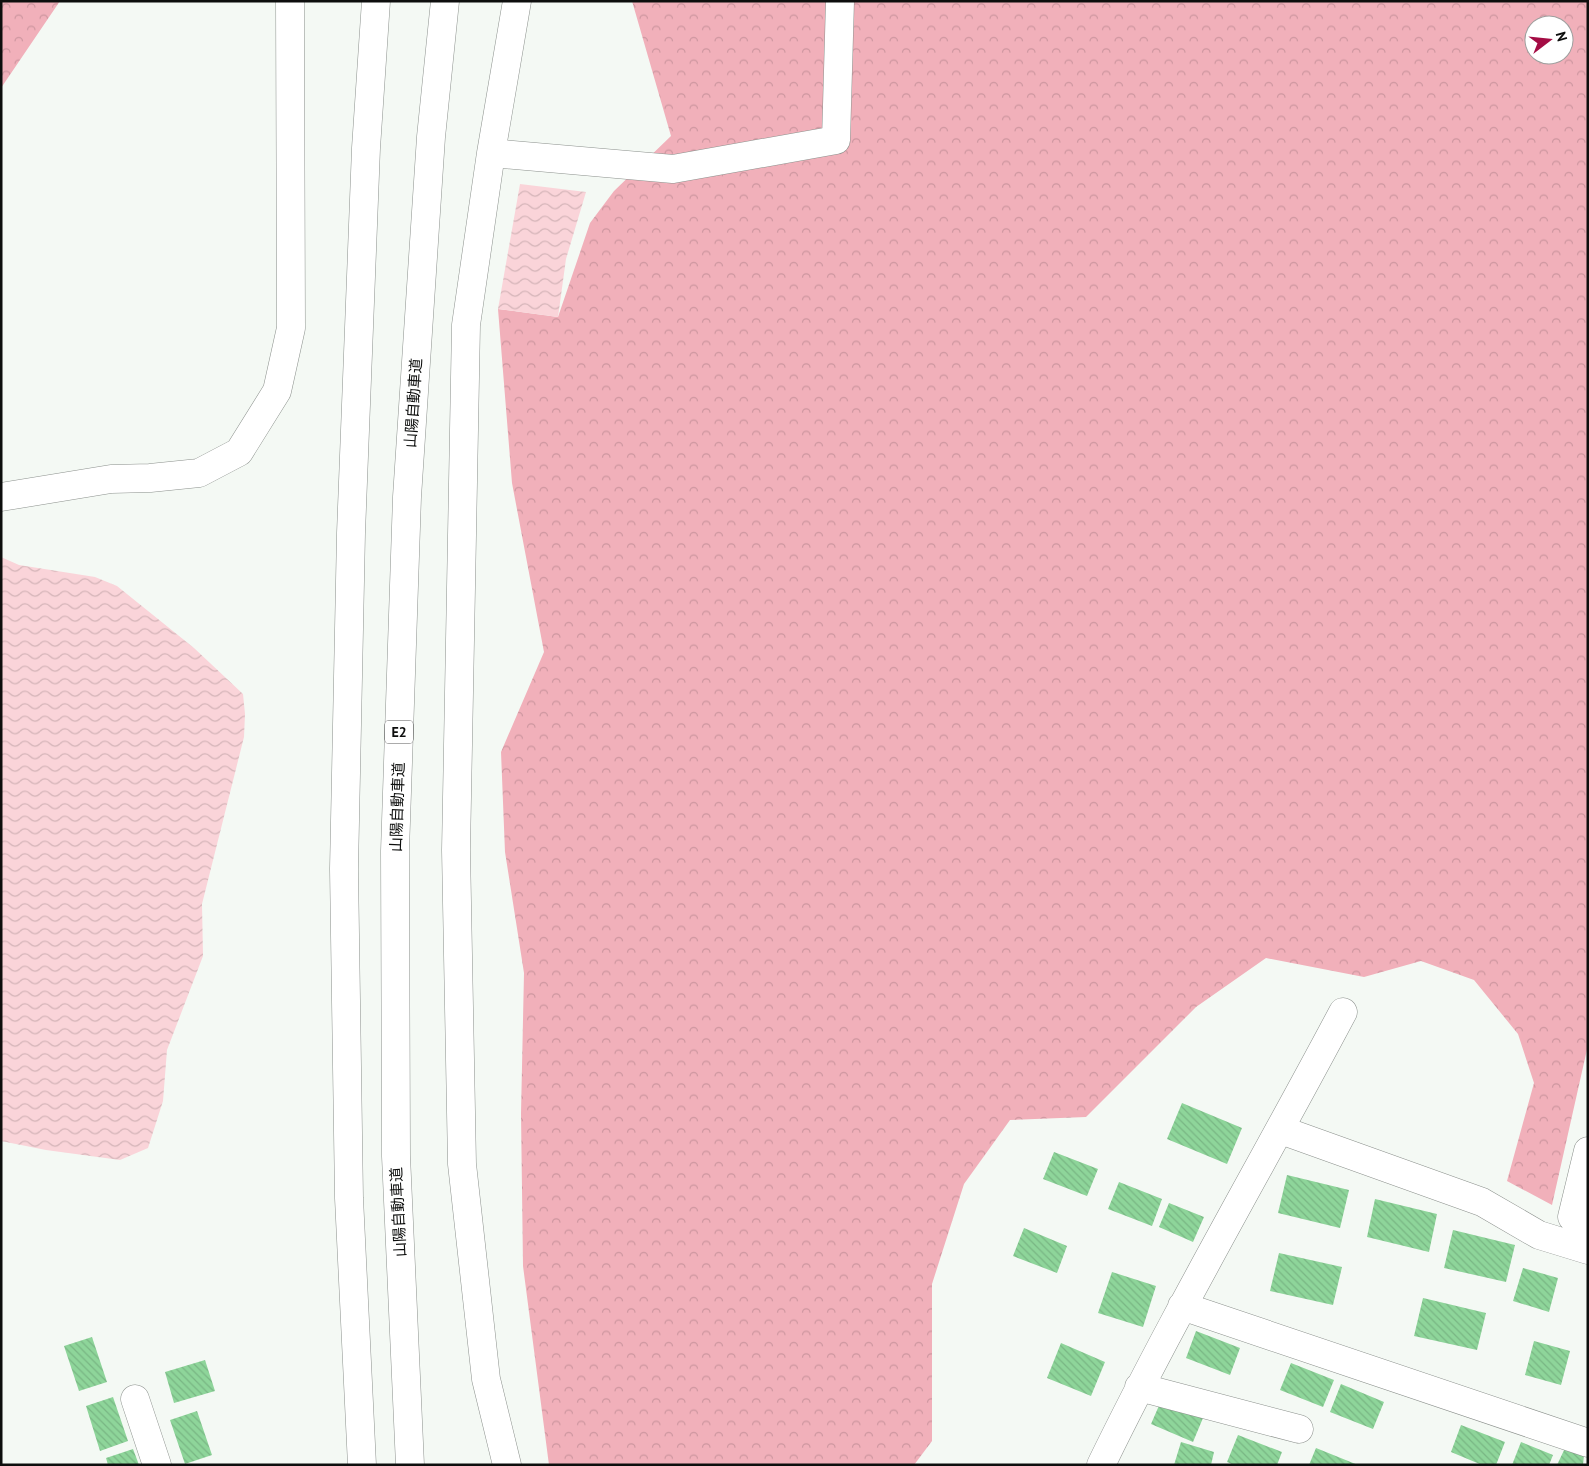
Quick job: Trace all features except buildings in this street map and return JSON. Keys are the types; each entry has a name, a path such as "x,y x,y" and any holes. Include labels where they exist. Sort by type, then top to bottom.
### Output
{"main road":[{"path":"1,497 112,479 199,474 239,452 277,391 291,328 290,1"},
{"path":"362,1465 349,1198 344,869 351,534 366,148 376,1"},
{"name":"山陽自動車道","path":"410,1465 396,1156 395,851 407,497 431,137 445,1"},
{"path":"507,1465 486,1379 462,1164 456,850 466,325 491,153 517,1"},
{"path":"491,153 673,169 836,140 840,1"},
{"path":"1101,1465 1139,1386 1344,1012"},
{"path":"1281,1130 1482,1202 1539,1235 1588,1250"},
{"path":"1588,1151 1572,1217 1588,1223"},
{"path":"1182,1306 1588,1442"},
{"path":"1139,1386 1299,1429"},
{"path":"135,1399 157,1465"}],"green space":[{"path":"1,1 60,1 1,88"},
{"path":"632,1 1588,1 1588,1045 1552,1205 1507,1181 1534,1083 1518,1034 1474,980 1421,961 1364,977 1266,958 1196,1007 1086,1117 1010,1120 964,1184 932,1284 932,1441 914,1465 549,1465 523,1266 521,1114 524,973 505,852 501,752 544,652 512,483 498,309 558,317 590,223 614,191 671,136"}],"water":[{"path":"520,184 586,192 566,259 558,317 498,309"},
{"path":"1,557 19,565 95,577 117,586 194,648 243,694 245,714 244,737 202,904 203,956 167,1050 163,1101 148,1148 120,1160 46,1150 1,1141"}]}
